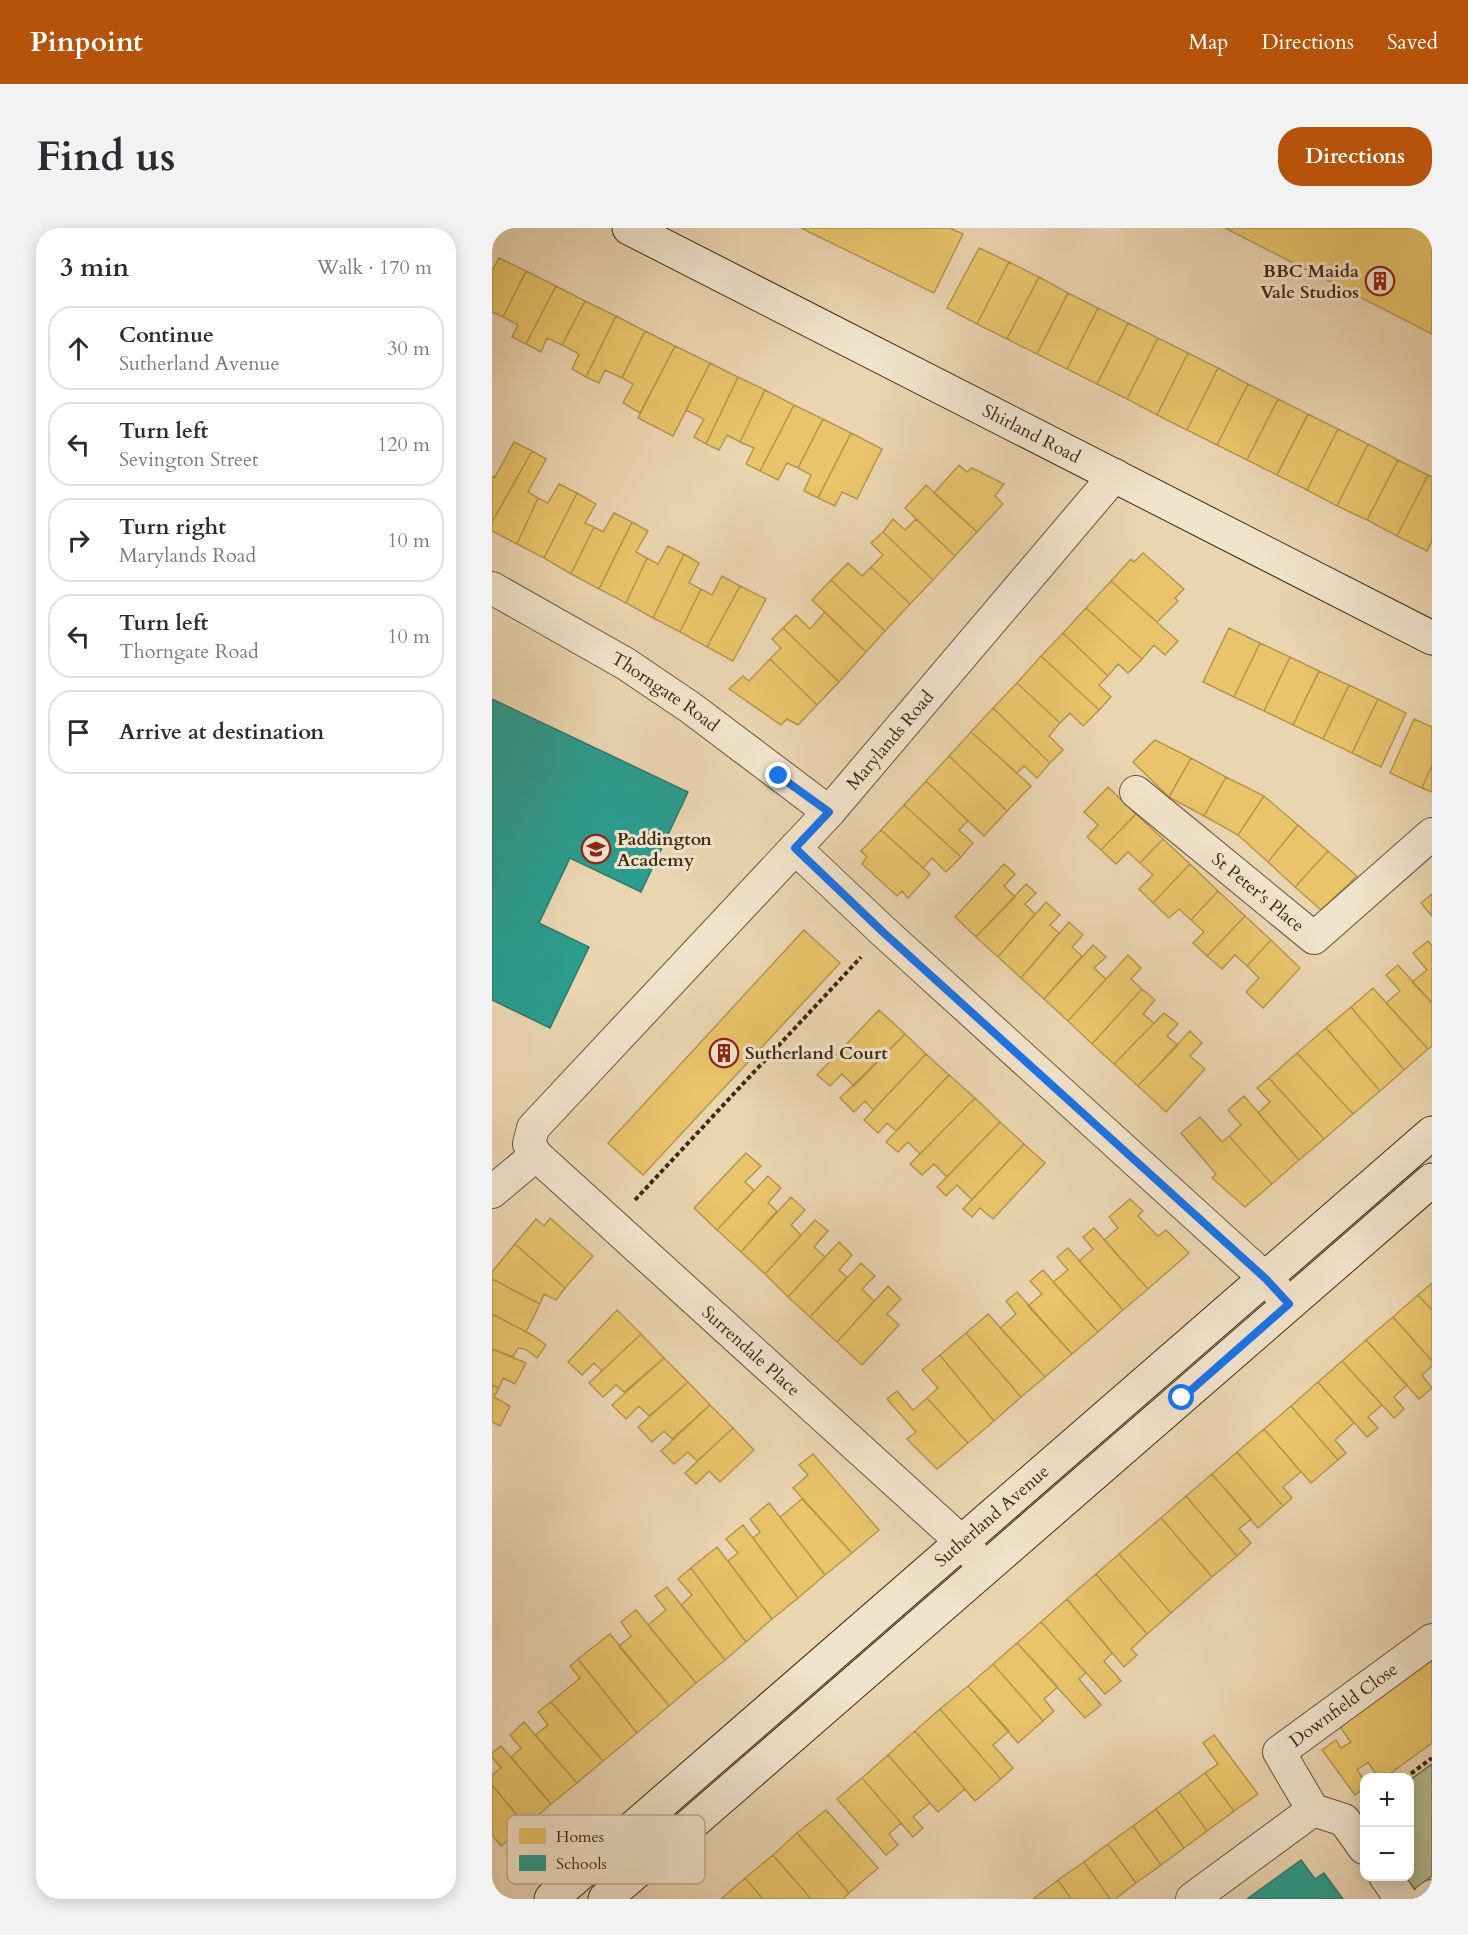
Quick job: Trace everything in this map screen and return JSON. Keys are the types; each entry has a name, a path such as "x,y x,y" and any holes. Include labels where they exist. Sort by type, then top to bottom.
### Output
{"street":[{"name":"Shirland Road","path":"629,228 1115,474 1432,638"},
{"name":"Marylands Road","path":"492,1192 534,1141 829,812 1115,474"},
{"name":"Thorngate Road","path":"492,588 626,664 691,708 829,812"},
{"name":"St Peter's Place","path":"1136,792 1314,938 1432,834"},
{"path":"795,848 884,933 1266,1279 1289,1304"},
{"name":"Sutherland Avenue","path":"648,1815 1432,1133"},
{"name":"Surrendale Place","path":"534,1141 612,1225 963,1543 985,1568"},
{"name":"Sutherland Avenue","path":"701,1815 1432,1180"},
{"name":"Downfield Close","path":"1313,1810 1279,1752 1432,1640"},
{"path":"1191,1899 1313,1810 1344,1820 1360,1841"},
{"path":"1388,1881 1401,1899"},
{"name":"Sutherland Avenue","path":"551,1899 568,1884"},
{"name":"Sutherland Avenue","path":"605,1899 622,1884"},
{"path":"1428,1899 1432,1896"}],"path":[{"path":"612,1225 884,933"},
{"path":"1412,1773 1432,1758"}],"green space":[{"path":"1432,1764 1432,1876 1415,1889 1408,1881 1414,1881 1414,1777"}],"building: Homes":[{"path":"801,228 950,228 963,234 934,293"},
{"name":"BBC Maida Vale Studios","path":"1225,228 1432,228 1432,334"},
{"path":"979,248 1009,262 977,324 947,308"},
{"path":"499,258 526,271 503,317 492,312 492,271"},
{"path":"1009,262 1039,277 1007,339 977,324"},
{"path":"526,271 556,286 526,344 512,337 518,325 503,317"},
{"path":"1039,277 1068,293 1037,354 1007,339"},
{"path":"556,286 585,301 562,345 547,338 541,352 526,344"},
{"path":"1068,293 1098,308 1067,369 1037,354"},
{"path":"585,301 616,316 586,377 572,369 579,354 562,345"},
{"path":"1098,308 1128,323 1097,384 1067,369"},
{"path":"616,316 645,331 622,378 605,370 599,383 586,377"},
{"path":"1128,323 1158,338 1127,399 1097,384"},
{"path":"645,331 675,346 640,413 623,403 633,384 622,378"},
{"path":"1158,338 1188,353 1157,415 1127,399"},
{"path":"675,346 710,363 673,436 638,418"},
{"path":"1188,353 1218,368 1187,430 1157,415"},
{"path":"710,363 738,377 706,444 694,437 704,419 686,410"},
{"path":"1218,368 1248,384 1217,445 1187,430"},
{"path":"738,377 765,390 740,442 727,435 719,450 706,444"},
{"path":"1248,384 1278,399 1247,460 1217,445"},
{"path":"765,390 794,405 760,471 746,464 754,448 740,442"},
{"path":"1278,399 1308,414 1277,475 1247,460"},
{"path":"794,405 823,419 798,468 787,463 778,480 760,471"},
{"path":"1308,414 1338,429 1307,490 1277,475"},
{"path":"823,419 851,433 818,498 804,491 811,475 798,468"},
{"path":"1338,429 1368,444 1337,506 1307,490"},
{"path":"851,433 882,449 857,499 842,492 835,506 818,498"},
{"path":"514,442 532,451 492,522 492,476 495,477"},
{"path":"1368,444 1398,460 1367,520 1337,506"},
{"path":"532,451 546,459 528,492 538,498 517,544 492,531 492,522"},
{"path":"1398,460 1428,475 1397,536 1367,520"},
{"path":"959,465 967,472 972,468 1004,484 995,496 1003,504 977,532 934,493"},
{"path":"1428,475 1432,477 1432,541 1427,551 1397,536"},
{"path":"559,484 577,493 544,558 517,544 538,498 548,503"},
{"path":"926,485 977,532 955,556 905,508"},
{"path":"577,493 596,504 585,523 594,527 571,574 544,558"},
{"path":"614,513 632,522 599,589 571,574 594,527 603,532"},
{"path":"893,519 905,530 916,519 955,556 933,580 883,532"},
{"path":"632,522 648,531 636,552 647,558 626,603 599,589"},
{"path":"883,532 933,580 910,604 871,567 883,555 871,543"},
{"path":"668,546 684,554 653,618 626,603 647,558 658,564"},
{"path":"1143,553 1184,589 1175,598 1178,601 1157,622 1111,581 1131,559 1134,562"},
{"path":"684,554 699,563 689,583 701,589 680,632 653,618"},
{"path":"848,563 862,576 871,567 910,604 885,631 831,580"},
{"path":"722,576 740,586 707,647 680,632 701,589 712,595"},
{"path":"831,580 885,631 866,652 812,600"},
{"path":"1111,581 1178,641 1165,655 1154,645 1142,659 1086,608"},
{"path":"740,586 766,599 733,661 707,647"},
{"path":"1086,608 1142,659 1128,673 1118,664 1108,676 1063,633"},
{"path":"825,612 866,652 839,682 783,628 796,615 810,629"},
{"path":"783,628 839,682 817,705 770,659 781,648 772,639"},
{"path":"1229,628 1260,643 1234,697 1203,682"},
{"path":"1063,633 1108,676 1099,685 1111,697 1099,710 1041,656"},
{"path":"1260,643 1290,657 1264,711 1234,697"},
{"path":"1041,656 1099,710 1083,726 1070,713 1060,723 1017,683"},
{"path":"1290,657 1319,671 1293,725 1264,711"},
{"path":"770,659 817,705 798,725 787,719 781,725 729,689 743,676 749,681"},
{"path":"1319,671 1349,685 1323,739 1293,725"},
{"path":"1017,683 1060,723 1049,736 1063,750 1050,763 993,708"},
{"path":"1349,685 1378,699 1352,753 1323,739"},
{"path":"1378,699 1406,713 1381,767 1352,753"},
{"path":"993,708 1050,763 1037,778 1024,766 1017,773 971,732"},
{"path":"1414,719 1432,727 1432,765 1422,788 1390,773"},
{"path":"971,732 1031,786 1007,811 949,756"},
{"path":"1155,740 1191,758 1169,797 1133,762"},
{"path":"949,756 1007,811 984,836 926,781"},
{"path":"1191,758 1226,777 1204,816 1169,797"},
{"path":"1432,765 1432,792 1422,788"},
{"path":"1226,777 1264,796 1238,835 1204,816"},
{"path":"926,781 968,821 959,830 973,843 961,857 904,805"},
{"path":"1108,787 1136,814 1101,850 1087,837 1098,825 1084,812"},
{"path":"1264,796 1298,825 1268,862 1238,835"},
{"path":"904,805 961,857 946,872 932,858 923,868 881,830"},
{"path":"1136,814 1163,839 1140,863 1128,852 1116,864 1101,850"},
{"path":"1298,825 1328,851 1295,887 1268,862"},
{"path":"881,830 930,874 908,898 902,891 897,896 862,864 867,857 861,851"},
{"path":"1163,839 1190,864 1153,903 1139,889 1153,875 1140,863"},
{"path":"1328,851 1357,876 1321,910 1295,887"},
{"path":"1004,864 1015,874 1004,886 1015,897 976,937 955,917"},
{"path":"1190,864 1218,891 1191,920 1179,909 1169,918 1153,903"},
{"path":"1026,884 1036,893 1025,904 1035,914 998,957 976,937"},
{"path":"1218,891 1245,916 1207,956 1193,943 1204,932 1191,920"},
{"path":"1432,894 1432,916 1421,903"},
{"path":"1046,902 1060,915 1050,925 1059,933 1021,978 998,957"},
{"path":"1245,916 1271,940 1247,966 1235,955 1222,969 1207,956"},
{"path":"1069,922 1083,935 1072,947 1082,956 1044,999 1021,978"},
{"name":"Sutherland Court","path":"804,930 840,963 643,1175 608,1143"},
{"path":"1271,940 1300,968 1263,1008 1246,992 1259,978 1247,966"},
{"path":"1428,941 1432,946 1432,1003 1412,982 1427,970 1413,953"},
{"path":"1093,945 1106,957 1094,968 1106,979 1068,1021 1044,999"},
{"path":"1128,955 1141,968 1131,979 1142,989 1092,1044 1068,1021"},
{"path":"1398,965 1432,1003 1432,1046 1428,1049 1386,1003 1400,991 1386,975"},
{"path":"1373,988 1428,1049 1404,1070 1351,1007"},
{"path":"1142,989 1155,1000 1143,1014 1154,1023 1114,1064 1092,1044"},
{"path":"1351,1007 1404,1070 1380,1091 1326,1028"},
{"path":"879,1010 905,1034 854,1086 842,1074 830,1086 817,1075"},
{"path":"1164,1013 1178,1024 1167,1036 1178,1045 1138,1086 1114,1064"},
{"path":"1326,1028 1380,1091 1353,1114 1297,1053"},
{"path":"1190,1031 1202,1043 1190,1056 1205,1069 1166,1112 1138,1086"},
{"path":"905,1034 926,1054 873,1110 865,1101 854,1112 840,1098"},
{"path":"1297,1053 1353,1114 1324,1139 1269,1078"},
{"path":"926,1054 949,1075 896,1131 887,1123 878,1133 864,1120"},
{"path":"949,1075 975,1098 920,1154 908,1142 898,1152 886,1142"},
{"path":"1269,1078 1324,1139 1299,1160 1258,1113 1270,1102 1257,1088"},
{"path":"1244,1096 1299,1160 1272,1184 1229,1136 1241,1125 1228,1110"},
{"path":"975,1098 1000,1122 947,1177 934,1164 922,1175 910,1164"},
{"path":"1200,1117 1222,1142 1229,1136 1272,1184 1245,1207 1212,1178 1216,1174 1181,1133"},
{"path":"1000,1122 1024,1144 972,1200 957,1185 946,1196 937,1187"},
{"path":"1024,1144 1045,1163 993,1219 980,1208 972,1217 963,1209"},
{"path":"746,1153 761,1166 745,1182 754,1190 717,1230 694,1208"},
{"path":"768,1176 781,1188 768,1203 777,1211 741,1252 717,1230"},
{"path":"791,1197 805,1210 791,1225 801,1235 765,1274 741,1252"},
{"path":"1130,1199 1143,1211 1138,1216 1158,1236 1166,1230 1189,1253 1148,1289 1104,1240 1118,1228 1109,1217"},
{"path":"550,1218 593,1256 565,1288 515,1244 536,1219 544,1226"},
{"path":"815,1220 828,1231 814,1247 825,1257 788,1297 765,1274"},
{"path":"1094,1228 1148,1289 1123,1310 1079,1261 1093,1249 1083,1237"},
{"path":"839,1242 852,1255 839,1270 847,1277 810,1317 788,1297"},
{"path":"515,1244 565,1288 556,1300 544,1294 540,1304 492,1279 492,1272"},
{"path":"1068,1248 1123,1310 1098,1332 1053,1282 1068,1270 1057,1257"},
{"path":"861,1263 875,1276 862,1289 874,1301 837,1342 810,1317"},
{"path":"1043,1270 1098,1332 1072,1354 1028,1306 1042,1294 1030,1281"},
{"path":"492,1279 540,1304 526,1332 492,1314"},
{"path":"1432,1283 1432,1310 1418,1295"},
{"path":"888,1286 901,1299 887,1314 899,1325 862,1365 837,1342"},
{"path":"1017,1292 1072,1354 1045,1377 1000,1328 1016,1314 1006,1301"},
{"path":"1418,1295 1432,1310 1432,1361 1393,1317"},
{"path":"617,1310 641,1334 602,1371 594,1363 582,1375 568,1362"},
{"path":"492,1314 546,1345 537,1358 525,1349 518,1348 513,1357 492,1349"},
{"path":"988,1314 1045,1377 1021,1397 966,1333"},
{"path":"1393,1317 1432,1361 1432,1366 1422,1375 1432,1388 1419,1399 1366,1340"},
{"path":"966,1333 1021,1397 994,1421 940,1355"},
{"path":"641,1334 664,1358 624,1392 616,1385 603,1397 589,1383"},
{"path":"1366,1340 1407,1385 1394,1397 1404,1409 1394,1418 1342,1361"},
{"path":"492,1349 526,1363 515,1384 503,1378 499,1388 492,1385"},
{"path":"940,1355 994,1421 968,1443 927,1398 938,1388 922,1370"},
{"path":"664,1358 688,1382 649,1416 639,1406 626,1419 612,1405"},
{"path":"1342,1361 1382,1405 1368,1417 1378,1428 1367,1437 1318,1382"},
{"path":"688,1382 710,1405 672,1439 664,1431 652,1442 638,1427"},
{"path":"1318,1382 1354,1423 1335,1440 1346,1453 1338,1460 1291,1406"},
{"path":"492,1385 499,1388 494,1397 510,1406 500,1426 492,1422"},
{"path":"897,1391 913,1410 927,1398 968,1443 937,1469 907,1439 916,1432 887,1399"},
{"path":"710,1405 733,1428 697,1461 688,1452 674,1464 661,1451"},
{"path":"1291,1406 1338,1460 1311,1483 1264,1429"},
{"path":"733,1428 754,1450 720,1482 709,1471 696,1484 685,1473"},
{"path":"1264,1429 1301,1472 1283,1487 1292,1498 1283,1506 1237,1452"},
{"path":"1237,1452 1283,1506 1258,1528 1212,1474"},
{"path":"813,1454 879,1530 852,1553 793,1488 808,1475 799,1465"},
{"path":"1212,1474 1251,1519 1239,1529 1251,1543 1237,1556 1186,1496"},
{"path":"1186,1496 1237,1556 1212,1577 1161,1518"},
{"path":"802,1499 852,1553 825,1575 780,1517"},
{"path":"769,1503 825,1575 798,1598 753,1538 760,1532 750,1519"},
{"path":"1161,1518 1212,1577 1171,1613 1119,1554"},
{"path":"743,1525 798,1598 772,1619 728,1561 738,1553 726,1539"},
{"path":"717,1547 772,1619 746,1642 691,1568"},
{"path":"1119,1554 1171,1613 1147,1634 1096,1574"},
{"path":"691,1568 746,1642 725,1660 681,1605 692,1595 678,1579"},
{"path":"1096,1574 1147,1634 1131,1649 1137,1655 1124,1667 1067,1599"},
{"path":"667,1587 725,1660 696,1683 648,1625 666,1610 655,1596"},
{"path":"1067,1599 1112,1653 1104,1661 1121,1681 1105,1694 1041,1622"},
{"path":"636,1610 696,1683 669,1706 619,1646 631,1636 621,1622"},
{"path":"1041,1622 1086,1673 1079,1679 1101,1705 1085,1718 1017,1643"},
{"path":"610,1634 669,1706 637,1733 578,1659"},
{"path":"1017,1643 1058,1687 1044,1699 1054,1711 1043,1721 993,1664"},
{"path":"1432,1655 1432,1743 1391,1773 1376,1773 1368,1762 1357,1770 1360,1774 1360,1791 1355,1795 1322,1750 1336,1740 1341,1748 1351,1742 1337,1723"},
{"path":"578,1659 637,1733 603,1761 551,1702 580,1678 570,1666"},
{"path":"993,1664 1043,1721 1018,1743 968,1686"},
{"path":"968,1686 1009,1731 993,1745 1013,1768 1001,1779 940,1709"},
{"path":"551,1702 603,1761 577,1783 535,1735 548,1725 538,1712"},
{"path":"940,1709 1001,1779 975,1801 915,1731"},
{"path":"524,1722 577,1783 551,1804 511,1757 521,1748 510,1735"},
{"path":"915,1731 965,1789 938,1812 888,1755"},
{"path":"1214,1735 1258,1794 1234,1811 1205,1773 1218,1764 1203,1743"},
{"path":"501,1746 551,1804 538,1815 517,1815 492,1785 492,1775 501,1768 492,1757 492,1753"},
{"path":"888,1755 930,1803 913,1817 923,1828 913,1837 862,1778"},
{"path":"1205,1773 1234,1811 1207,1831 1179,1792"},
{"path":"862,1778 901,1823 889,1834 898,1845 886,1855 837,1799"},
{"path":"492,1785 517,1815 507,1815 507,1841 501,1846 492,1835"},
{"path":"1179,1792 1207,1831 1184,1848 1156,1809"},
{"path":"1156,1809 1184,1848 1161,1865 1133,1826"},
{"path":"826,1810 878,1868 849,1893 797,1833"},
{"path":"1133,1826 1161,1865 1136,1883 1108,1844"},
{"path":"797,1833 849,1893 843,1899 811,1899 773,1855"},
{"path":"1108,1844 1136,1883 1115,1899 1110,1899 1084,1862"},
{"path":"773,1855 811,1899 763,1899 745,1878"},
{"path":"1084,1862 1110,1899 1071,1899 1058,1880"},
{"path":"745,1878 763,1899 721,1899"},
{"path":"1058,1880 1071,1899 1033,1899"}],"building: Schools":[{"path":"492,699 688,792 641,892 570,858 539,923 589,947 550,1028 492,1000"},
{"path":"1301,1860 1315,1879 1324,1873 1343,1899 1247,1899"}],"place":[{"name":"BBC Maida Vale Studios","path":"1380,281"},
{"name":"Paddington Academy","path":"596,849"},
{"name":"Sutherland Court","path":"724,1053"}],"route":[{"path":"779,776 829,812 795,848 884,933 1266,1279 1289,1304 1182,1398"}]}
